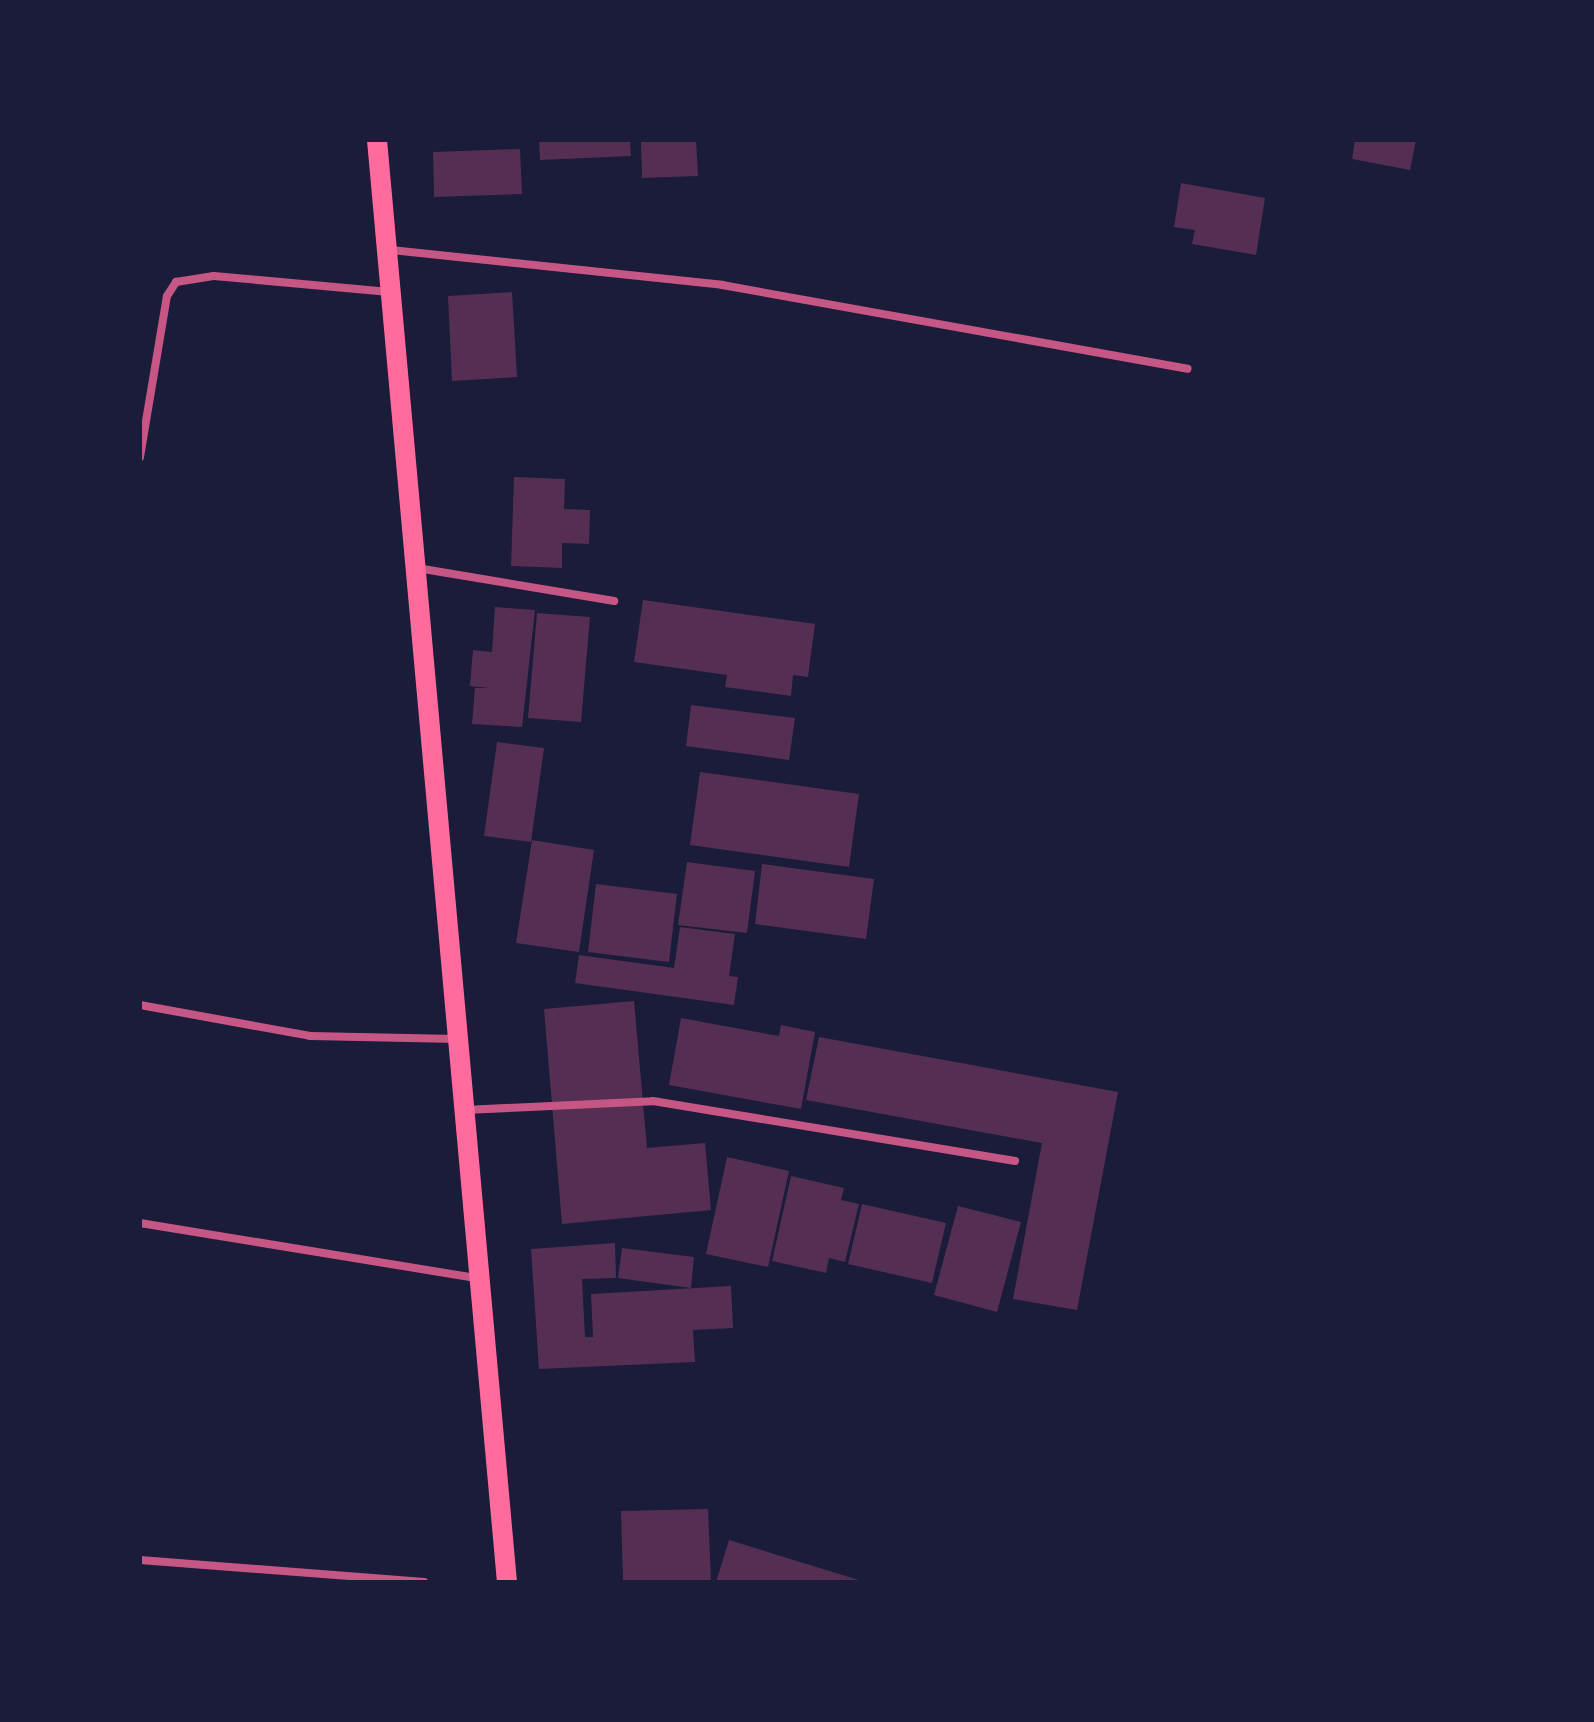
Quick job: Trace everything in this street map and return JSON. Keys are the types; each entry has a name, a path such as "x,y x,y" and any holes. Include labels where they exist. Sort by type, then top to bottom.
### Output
{"main road":[{"path":"376,140 507,1582"}],"lane":[{"path":"386,249 722,285 1187,369"},
{"path":"140,457 167,296 176,282 214,276 390,292"},
{"path":"413,567 614,601"},
{"path":"140,1005 310,1036 457,1040"},
{"path":"464,1110 654,1101 1015,1161"},
{"path":"140,1223 480,1278"},
{"path":"140,1560 424,1582"}],"building":[{"path":"539,140 630,140 631,156 540,160"},
{"path":"641,140 696,140 698,176 642,178"},
{"path":"1355,140 1416,140 1410,170 1352,159"},
{"path":"520,149 522,194 434,197 433,152"},
{"path":"1181,183 1265,198 1256,255 1192,244 1195,230 1174,227"},
{"path":"512,292 517,377 452,381 448,296"},
{"path":"514,477 565,479 564,509 590,510 589,544 562,543 562,568 511,566"},
{"path":"643,600 815,624 808,677 793,675 791,696 725,687 727,675 634,662"},
{"path":"495,607 535,610 522,727 472,724 475,688 489,688 470,686 473,650 492,652"},
{"path":"537,613 590,617 581,722 528,718"},
{"path":"691,705 795,718 789,760 686,746"},
{"path":"497,742 544,748 531,842 484,836"},
{"path":"700,772 859,794 849,867 690,845"},
{"path":"532,840 594,850 579,952 516,943"},
{"path":"687,862 755,871 747,933 678,925"},
{"path":"762,864 874,879 866,939 755,924"},
{"path":"596,884 677,894 669,962 588,952"},
{"path":"680,927 735,934 729,976 738,977 734,1005 575,983 579,955 674,968"},
{"path":"634,1001 647,1148 705,1143 711,1210 562,1224 544,1009"},
{"path":"681,1018 779,1036 781,1025 815,1032 801,1109 669,1085"},
{"path":"819,1037 1118,1092 1077,1310 1013,1299 1042,1143 806,1100"},
{"path":"727,1157 789,1171 768,1267 706,1254"},
{"path":"791,1176 844,1188 841,1200 859,1204 845,1262 829,1258 826,1273 772,1261"},
{"path":"862,1204 946,1223 932,1283 848,1264"},
{"path":"958,1206 1021,1222 997,1312 934,1295"},
{"path":"615,1243 616,1278 582,1279 585,1337 593,1337 591,1294 731,1286 733,1328 693,1330 695,1362 539,1369 531,1249"},
{"path":"622,1248 694,1257 691,1288 618,1278"},
{"path":"708,1509 711,1582 623,1582 621,1511"},
{"path":"729,1540 862,1581 862,1582 716,1582"}]}
